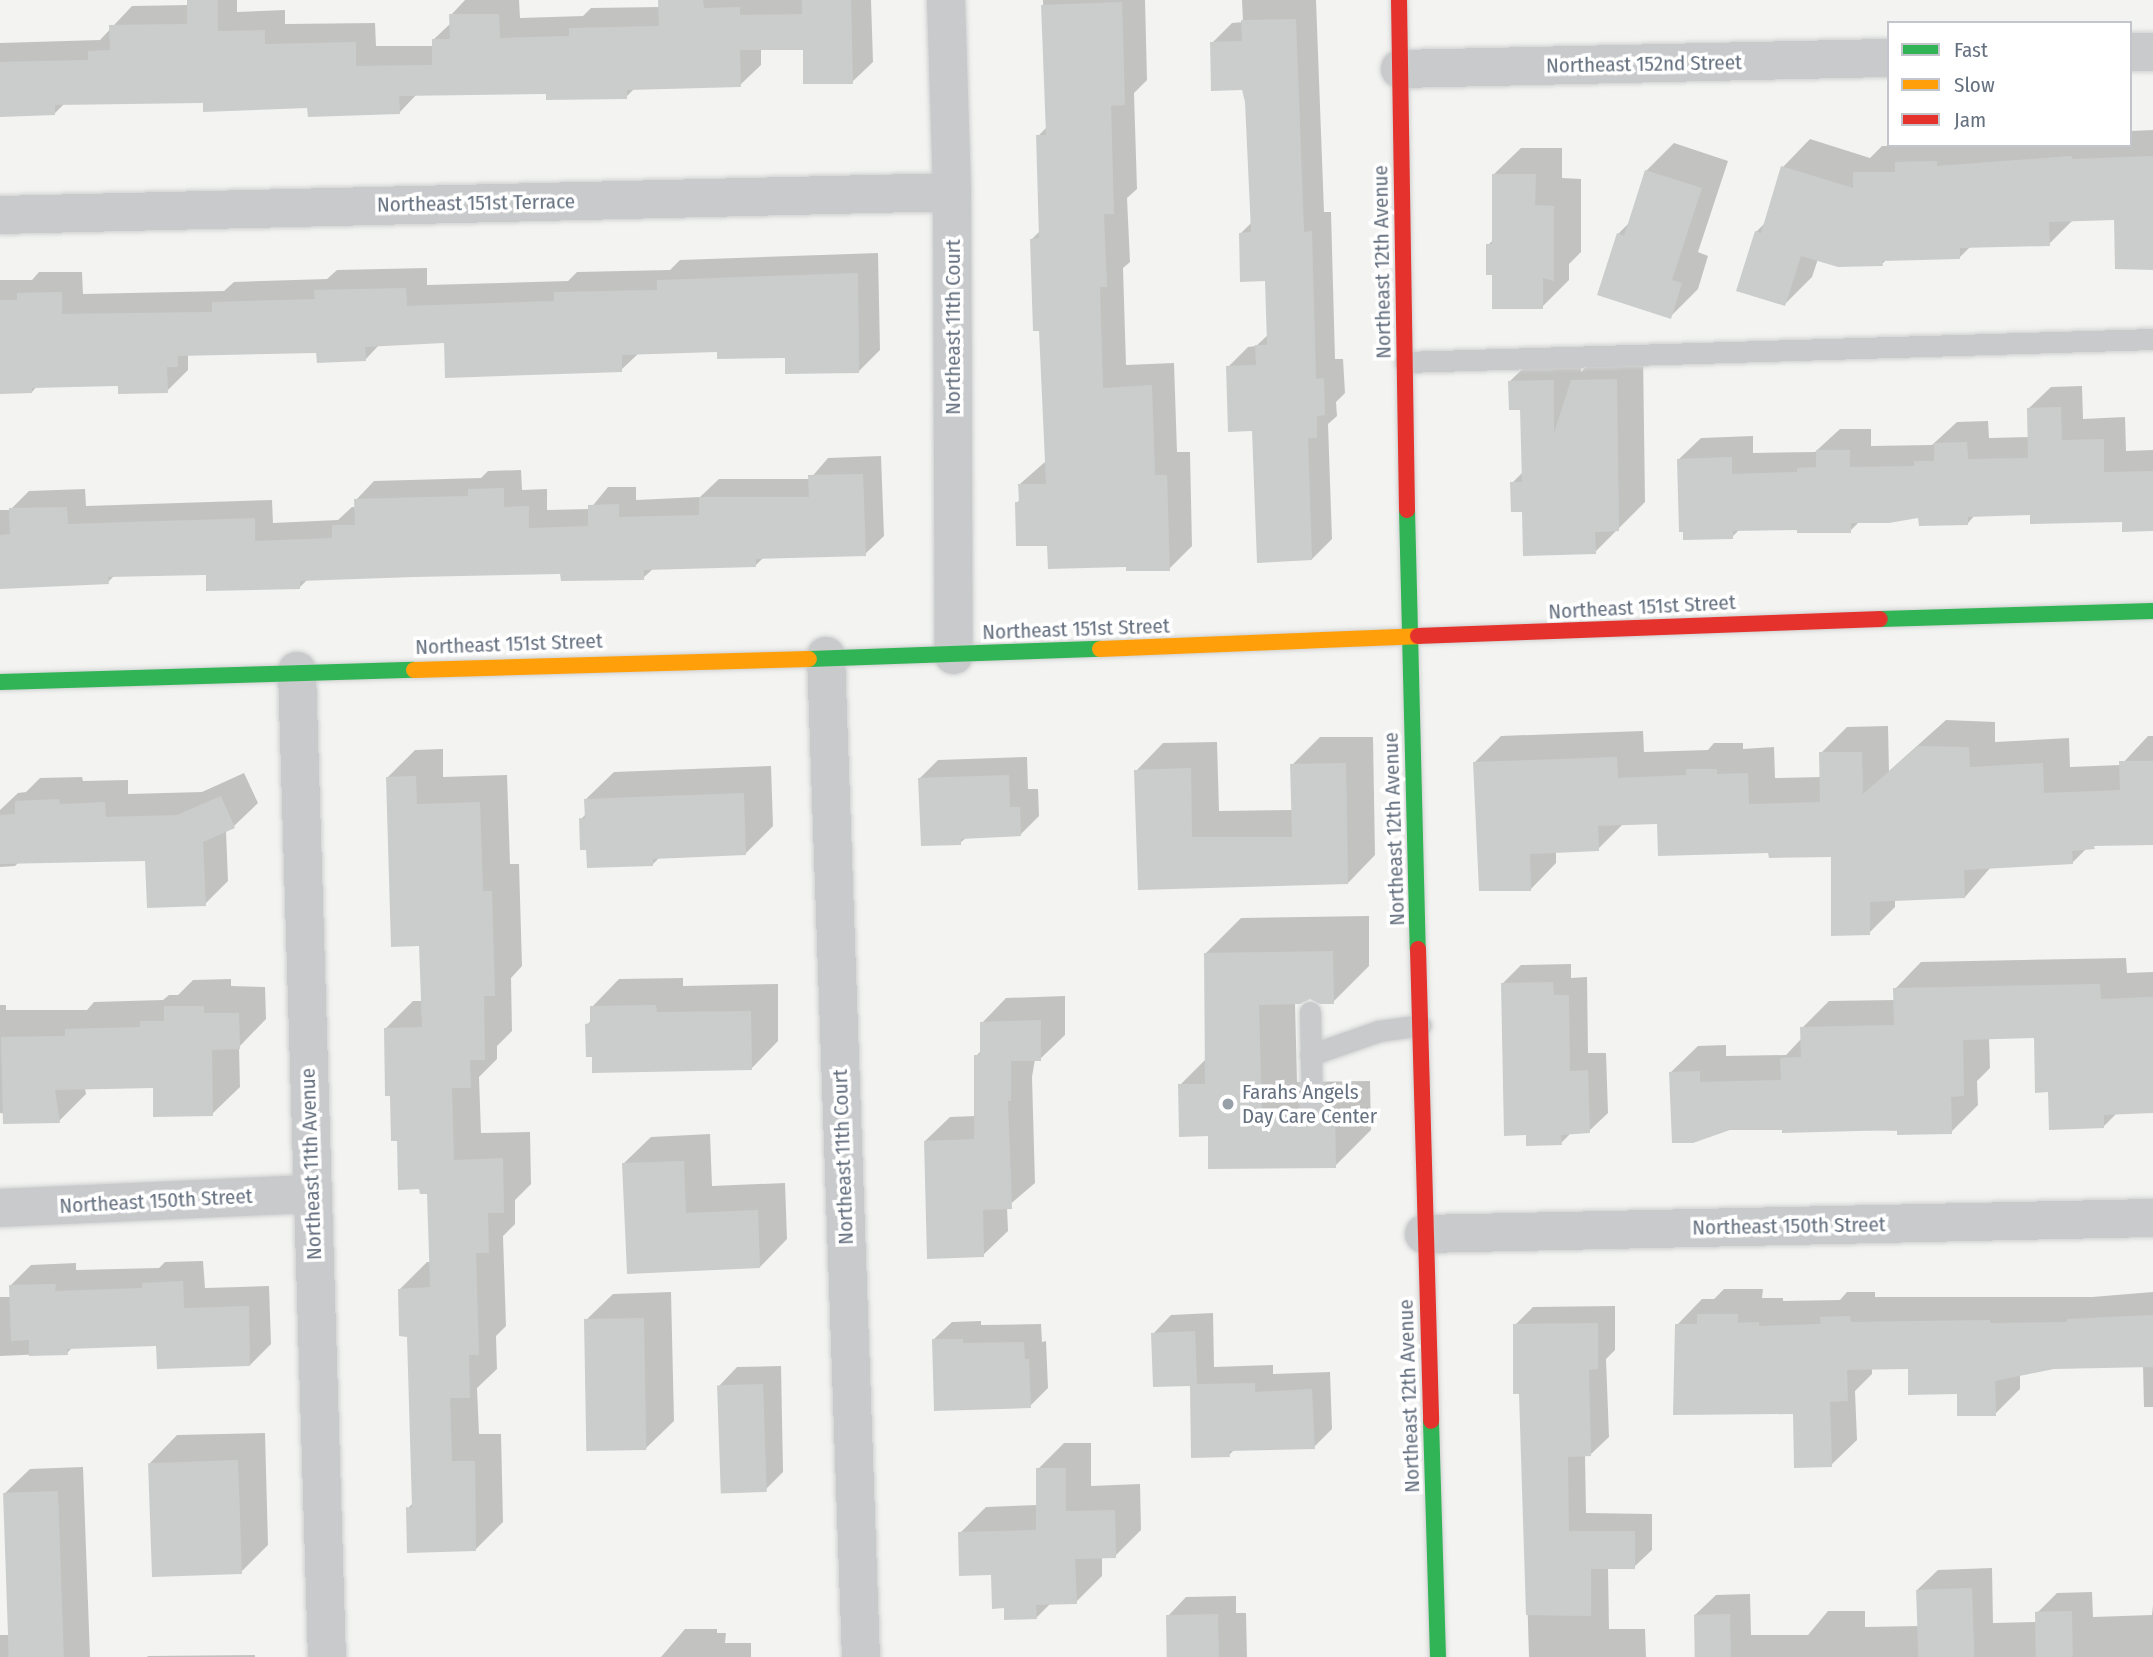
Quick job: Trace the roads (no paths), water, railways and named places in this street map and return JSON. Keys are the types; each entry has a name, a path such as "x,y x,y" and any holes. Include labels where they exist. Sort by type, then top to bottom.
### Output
{"street":[{"name":"Northeast 11th Court","path":"946,0 952,192 954,655"},
{"name":"Northeast 12th Avenue","path":"1399,0 1409,638 1438,1657"},
{"path":"2132,52 2153,52"},
{"name":"Northeast 152nd Street","path":"1400,69 1887,58"},
{"name":"Northeast 151st Terrace","path":"0,215 952,192"},
{"name":"Northeast 151st Street","path":"0,682 825,656 954,655 1828,620 2153,611"},
{"name":"Northeast 11th Court","path":"825,656 860,1657"},
{"name":"Northeast 11th Avenue","path":"297,671 327,1657"},
{"name":"Northeast 150th Street","path":"0,1208 312,1194"},
{"name":"Northeast 150th Street","path":"1424,1234 2153,1218"}],"lane":[{"path":"1405,362 2153,339"},
{"path":"1310,1012 1311,1105"},
{"path":"1310,1055 1379,1031 1421,1024"}],"place":[{"name":"Farahs Angels Day Care Center","path":"1228,1104"}]}
